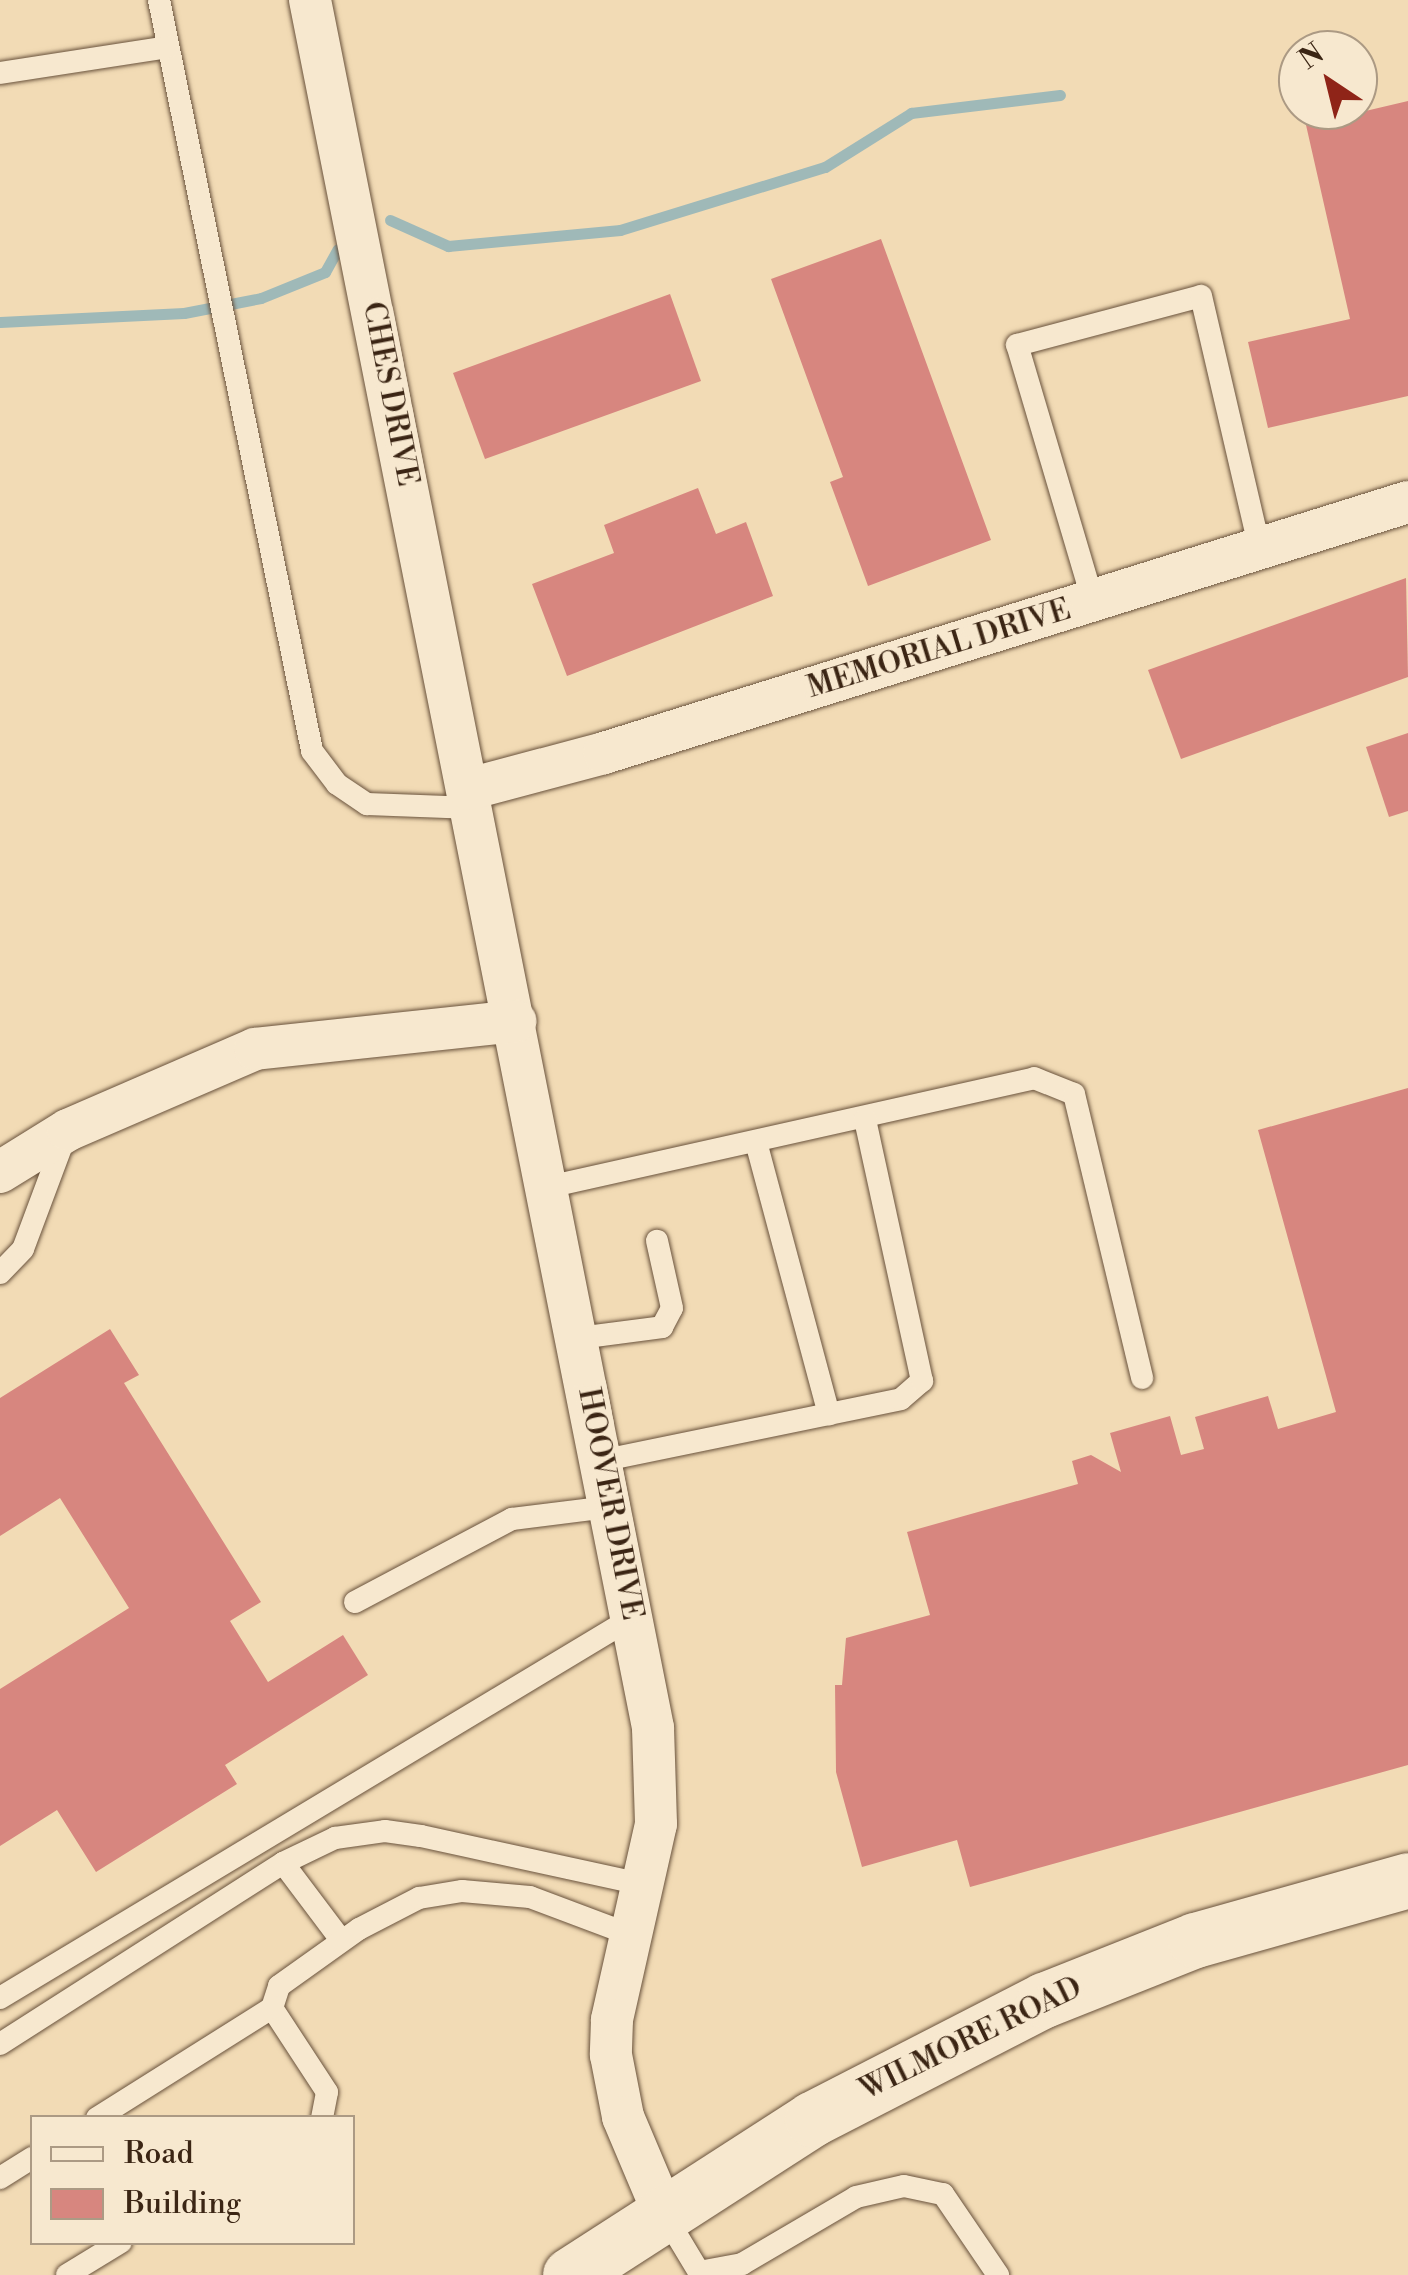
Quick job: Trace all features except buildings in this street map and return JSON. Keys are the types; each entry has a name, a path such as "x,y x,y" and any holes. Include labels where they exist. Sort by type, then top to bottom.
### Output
{"main road":[{"name":"WILMORE ROAD","path":"570,2275 892,2074 1044,2000 1195,1940 1408,1880"}],"street":[{"name":"CHES DRIVE","path":"310,0 471,798"},
{"name":"MEMORIAL DRIVE","path":"471,798 1408,502"},
{"name":"HOOVER DRIVE","path":"471,798 580,1338 658,1777 645,1885 610,2054 622,2117 664,2214"},
{"path":"0,1172 68,1130 255,1049 516,1021"}],"lane":[{"path":"159,0 312,751 337,784 368,804 471,798"},
{"path":"0,74 168,47"},
{"path":"1094,600 1017,345 1201,296 1260,549"},
{"path":"548,1187 1034,1078 1074,1094 1142,1378"},
{"path":"600,1461 901,1399 922,1381 865,1118"},
{"path":"0,1273 24,1249 68,1130"},
{"path":"756,1142 829,1414"},
{"path":"580,1338 662,1327 672,1308 657,1241"},
{"path":"356,1602 512,1519 609,1507"},
{"path":"0,1998 632,1618"},
{"path":"0,2044 283,1863 335,1838 384,1831 645,1885"},
{"path":"283,1863 342,1940"},
{"path":"102,2115 272,2008 279,1986 342,1940 419,1898 462,1891 530,1897 632,1935"},
{"path":"272,2008 327,2092 323,2115"},
{"path":"0,2178 30,2159"},
{"path":"664,2214 698,2273 742,2264 856,2197 904,2186 943,2194 998,2275"},
{"path":"67,2275 116,2245"}],"waterway":[{"path":"390,220 448,246 620,230 825,167 911,113 1060,95"},
{"path":"0,322 184,313 261,298 325,272 338,249"}]}
